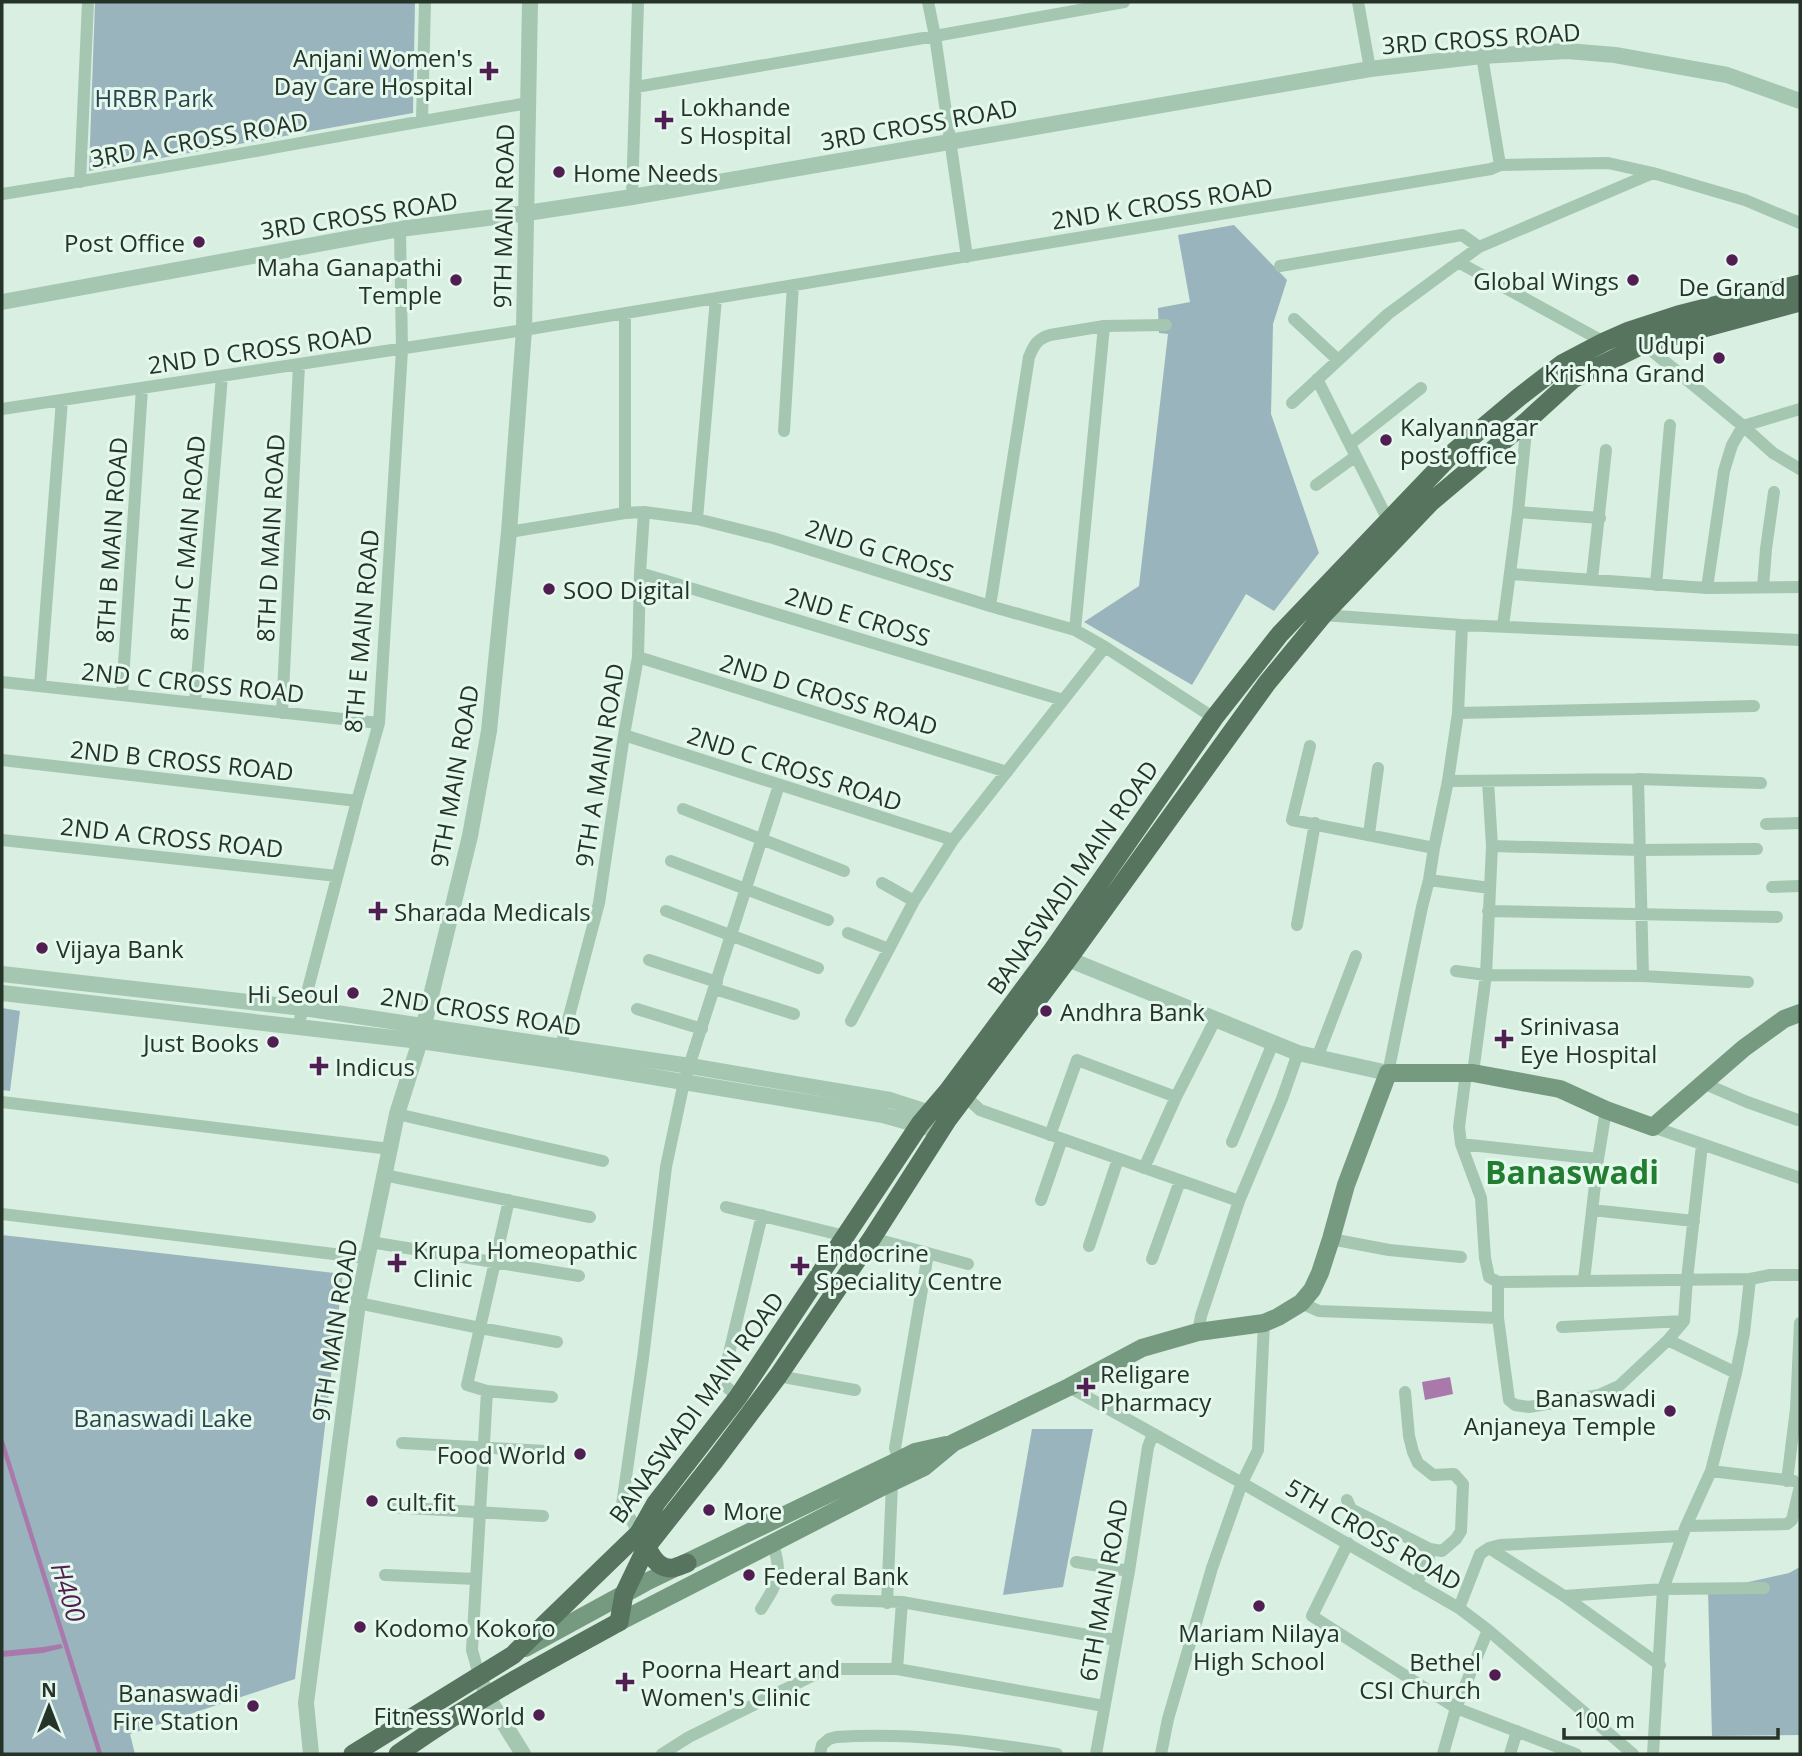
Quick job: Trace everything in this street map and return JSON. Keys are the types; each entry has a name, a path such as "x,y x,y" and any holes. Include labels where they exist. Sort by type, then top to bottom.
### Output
{"main road":[{"name":"BANASWADI MAIN ROAD","path":"957,1094 1052,951 1214,718 1280,634 1317,609 1431,502 1573,379 1636,338 1678,316 1800,284"},
{"name":"BANASWADI MAIN ROAD","path":"619,1622 624,1594 656,1503 738,1397 845,1236 1068,959 1267,683 1317,609 1388,520 1455,451 1518,398 1562,365 1604,342 1636,338 1800,302"},
{"path":"1301,1303 1312,1290 1331,1239 1346,1185 1388,1073 1470,1073 1559,1089 1653,1127 1744,1048 1784,1019 1800,1013"},
{"name":"BANASWADI MAIN ROAD","path":"513,1655 643,1540 715,1460 778,1376 872,1238 935,1122"},
{"name":"BANASWADI MAIN ROAD","path":"353,1754 479,1675 624,1594 915,1452 953,1443 1142,1348 1198,1332 1264,1323 1301,1303"},
{"name":"BANASWADI MAIN ROAD","path":"398,1754 443,1722 619,1622 924,1467 953,1443"},
{"path":"643,1540 660,1565 670,1569 687,1563"}],"street":[{"path":"80,182 88,2"},
{"path":"422,120 425,2"},
{"name":"9TH MAIN ROAD","path":"311,1754 306,1703 358,1303 397,1114 422,1033 470,836 487,744 509,532 524,330 530,2"},
{"path":"632,197 638,2"},
{"path":"928,2 967,257"},
{"path":"636,87 1124,2"},
{"path":"1358,2 1370,69"},
{"name":"3RD CROSS ROAD","path":"2,302 400,229 527,214 1370,69 1482,56 1567,51 1615,55 1727,75 1800,101"},
{"path":"1482,56 1500,165"},
{"name":"3RD A CROSS ROAD","path":"2,194 529,103"},
{"name":"2ND K CROSS ROAD","path":"524,330 1492,169 1500,165 1608,163 1745,200 1800,223"},
{"path":"1292,403 1388,314 1479,247 1653,173"},
{"name":"8TH E MAIN ROAD","path":"298,1027 379,723 402,350 400,229"},
{"path":"1280,266 1462,236 1479,247"},
{"path":"1458,261 1604,342"},
{"path":"784,430 793,285"},
{"path":"697,519 716,298"},
{"path":"625,313 625,513"},
{"path":"1294,319 1338,360"},
{"path":"1075,630 1104,326"},
{"path":"990,606 1029,357 1034,344 1042,338 1104,326 1166,326"},
{"name":"2ND D CROSS ROAD","path":"2,408 524,330"},
{"path":"1636,338 1773,453 1800,468"},
{"name":"8TH D MAIN ROAD","path":"282,713 299,365"},
{"name":"8TH C MAIN ROAD","path":"195,703 222,376"},
{"path":"1317,379 1388,520"},
{"name":"8TH B MAIN ROAD","path":"122,695 142,388"},
{"path":"1316,485 1421,388"},
{"path":"40,686 62,400"},
{"path":"1707,588 1724,471 1732,445 1743,426 1800,409"},
{"path":"1503,626 1527,421"},
{"path":"1656,585 1670,425"},
{"path":"1592,579 1606,450"},
{"path":"1763,587 1774,492"},
{"name":"2ND G CROSS","path":"509,532 645,512 697,519 773,538 1075,630 1214,718"},
{"name":"9TH A MAIN ROAD","path":"559,1054 598,903 638,657 645,512"},
{"path":"1518,512 1600,518"},
{"name":"2ND E CROSS","path":"640,573 1063,700"},
{"path":"1511,573 1707,588 1800,587"},
{"path":"1317,609 1462,625 1800,640"},
{"path":"1068,959 1298,1053 1388,1073 1448,781 1458,713 1462,625"},
{"path":"851,1021 914,901 953,840 1105,647"},
{"name":"2ND D CROSS ROAD","path":"638,657 1007,772"},
{"name":"2ND C CROSS ROAD","path":"2,682 379,723"},
{"path":"1458,713 1755,706"},
{"name":"2ND C CROSS ROAD","path":"624,735 953,840"},
{"path":"1310,746 1292,820 1434,848"},
{"name":"2ND B CROSS ROAD","path":"2,760 357,800"},
{"path":"1369,834 1378,768"},
{"path":"1448,781 1638,779 1761,783"},
{"path":"1638,779 1643,976"},
{"path":"1488,781 1492,846 1486,975 1460,1127 1461,1144 1480,1198 1489,1277 1498,1282 1750,1279 1770,1275 1800,1275"},
{"path":"643,1540 622,1506 666,1167 684,1082 779,785"},
{"path":"683,809 844,871"},
{"path":"1766,824 1800,823"},
{"path":"1297,925 1315,824"},
{"name":"2ND A CROSS ROAD","path":"2,840 337,876"},
{"path":"1492,846 1639,850 1757,849"},
{"path":"671,861 828,920"},
{"path":"1429,880 1490,888"},
{"path":"882,883 914,901"},
{"path":"1772,887 1800,886"},
{"path":"666,911 818,968"},
{"path":"1488,911 1777,916"},
{"path":"848,933 889,949"},
{"path":"1317,1058 1356,956"},
{"path":"649,960 794,1014"},
{"path":"1457,971 1486,975 1643,976 1748,982"},
{"name":"2ND CROSS ROAD","path":"2,974 303,1008 422,1033 559,1054 690,1066 890,1100 935,1122"},
{"name":"2ND CROSS ROAD","path":"2,993 298,1027 422,1033"},
{"path":"637,1009 702,1029"},
{"path":"1144,1168 1214,1020"},
{"path":"1232,1142 1273,1043"},
{"path":"1198,1332 1239,1201 1282,1099 1298,1053"},
{"name":"2ND CROSS ROAD","path":"559,1054 684,1082 935,1122"},
{"path":"1041,1200 1077,1060 1176,1097"},
{"path":"1703,1083 1798,1120"},
{"path":"957,1094 980,1110 1239,1201"},
{"path":"2,1102 390,1149"},
{"path":"1584,1280 1606,1110"},
{"path":"397,1114 603,1161"},
{"path":"1653,1127 1800,1178"},
{"path":"1461,1144 1598,1159"},
{"path":"1498,1282 1497,1318 1509,1400 1515,1405 1529,1406 1600,1395 1619,1386 1668,1340 1684,1321 1703,1145"},
{"path":"1089,1246 1118,1159"},
{"path":"384,1175 590,1217"},
{"path":"1152,1259 1180,1181"},
{"path":"509,1200 467,1385 487,1391 552,1397"},
{"path":"726,1207 845,1236"},
{"path":"1592,1210 1694,1221"},
{"path":"2,1214 367,1258"},
{"path":"738,1397 722,1383 762,1214"},
{"path":"872,1238 968,1264"},
{"path":"1331,1239 1389,1250 1461,1257"},
{"path":"370,1242 579,1276"},
{"path":"899,1460 895,1448 928,1254"},
{"path":"1653,1754 1664,1589 1684,1531 1711,1471 1736,1373 1750,1279"},
{"path":"358,1303 557,1342"},
{"path":"1301,1303 1319,1311 1497,1318"},
{"path":"1562,1326 1684,1321"},
{"path":"1161,1754 1168,1720 1209,1581 1242,1483 1258,1450 1264,1323"},
{"path":"1459,1608 1480,1554 1500,1545 1787,1524 1792,1520 1796,1483 1800,1323"},
{"path":"1668,1340 1736,1373"},
{"path":"778,1376 856,1390"},
{"name":"5TH CROSS ROAD","path":"1069,1387 1459,1608 1488,1630 1627,1752"},
{"path":"487,1391 472,1650 487,1696 523,1754"},
{"path":"1347,1500 1351,1509 1430,1549 1442,1551 1457,1539 1461,1531 1463,1484 1454,1474 1433,1475 1418,1463 1409,1436 1405,1392"},
{"name":"6TH MAIN ROAD","path":"1096,1754 1148,1447 1153,1434"},
{"path":"402,1443 546,1451"},
{"path":"1711,1471 1796,1483"},
{"path":"887,1602 892,1483"},
{"path":"391,1507 543,1516"},
{"path":"1348,1543 1312,1616 1457,1708 1576,1754"},
{"path":"761,1609 778,1578 778,1560 773,1544"},
{"path":"1489,1548 1564,1596 1660,1665"},
{"path":"1416,1584 1428,1562 1430,1549"},
{"path":"1076,1562 1129,1571"},
{"path":"385,1575 476,1579"},
{"path":"1564,1596 1664,1589 1764,1588"},
{"path":"837,1600 902,1602 1116,1640"},
{"path":"897,1669 902,1602"},
{"path":"1443,1754 1457,1708 1488,1630"},
{"path":"663,1754 689,1738 818,1673 839,1669 897,1669 1104,1706"},
{"path":"1510,1754 1517,1731"},
{"path":"820,1754 822,1745 829,1739 844,1737 980,1742 1058,1754"}],"green space":[{"name":"HRBR Park","path":"95,2 415,2 413,113 89,171"},
{"path":"1234,225 1287,280 1273,324 1271,414 1319,553 1274,611 1246,594 1192,685 1084,622 1139,586 1168,334 1159,333 1158,308 1190,302 1178,235"},
{"path":"2,1008 20,1011 10,1091 2,1090"},
{"name":"Banaswadi Lake","path":"2,1235 343,1274 295,1679 130,1734 135,1754 2,1754"},
{"path":"1032,1429 1093,1429 1063,1587 1003,1595"},
{"path":"1800,1567 1800,1735 1712,1736 1708,1591 1789,1573"}],"shaded area":[{"path":"1450,1377 1453,1394 1425,1400 1422,1382"},
{"path":"61,1644 63,1648 43,1653 2,1657 2,1651"}],"waterway":[{"name":"H400","path":"2,1442 100,1754"}],"place":[{"name":"Anjani Women's Day Care Hospital","path":"489,71"},
{"name":"Lokhande S Hospital","path":"664,120"},
{"name":"Home Needs","path":"559,172"},
{"name":"Post Office","path":"199,242"},
{"name":"De Grand","path":"1732,260"},
{"name":"Maha Ganapathi Temple","path":"456,280"},
{"name":"Global Wings","path":"1633,280"},
{"name":"Udupi Krishna Grand","path":"1719,358"},
{"name":"Kalyannagar post office","path":"1386,440"},
{"name":"SOO Digital","path":"549,589"},
{"name":"Sharada Medicals","path":"378,911"},
{"name":"Vijaya Bank","path":"42,948"},
{"name":"Hi Seoul","path":"353,993"},
{"name":"Andhra Bank","path":"1046,1011"},
{"name":"Srinivasa Eye Hospital","path":"1504,1039"},
{"name":"Just Books","path":"273,1042"},
{"name":"Indicus","path":"319,1066"},
{"name":"Krupa Homeopathic Clinic","path":"397,1263"},
{"name":"Endocrine Speciality Centre","path":"800,1266"},
{"name":"Religare Pharmacy","path":"1086,1387"},
{"name":"Banaswadi Anjaneya Temple","path":"1670,1411"},
{"name":"Food World","path":"580,1454"},
{"name":"cult.fit","path":"372,1501"},
{"name":"More","path":"709,1510"},
{"name":"Federal Bank","path":"749,1575"},
{"name":"Mariam Nilaya High School","path":"1259,1606"},
{"name":"Kodomo Kokoro","path":"360,1627"},
{"name":"Bethel CSI Church","path":"1495,1675"},
{"name":"Poorna Heart and Women's Clinic","path":"625,1682"},
{"name":"Banaswadi Fire Station","path":"253,1706"},
{"name":"Fitness World","path":"539,1715"}],"district":[{"name":"Banaswadi","path":"1572,1171"}]}
